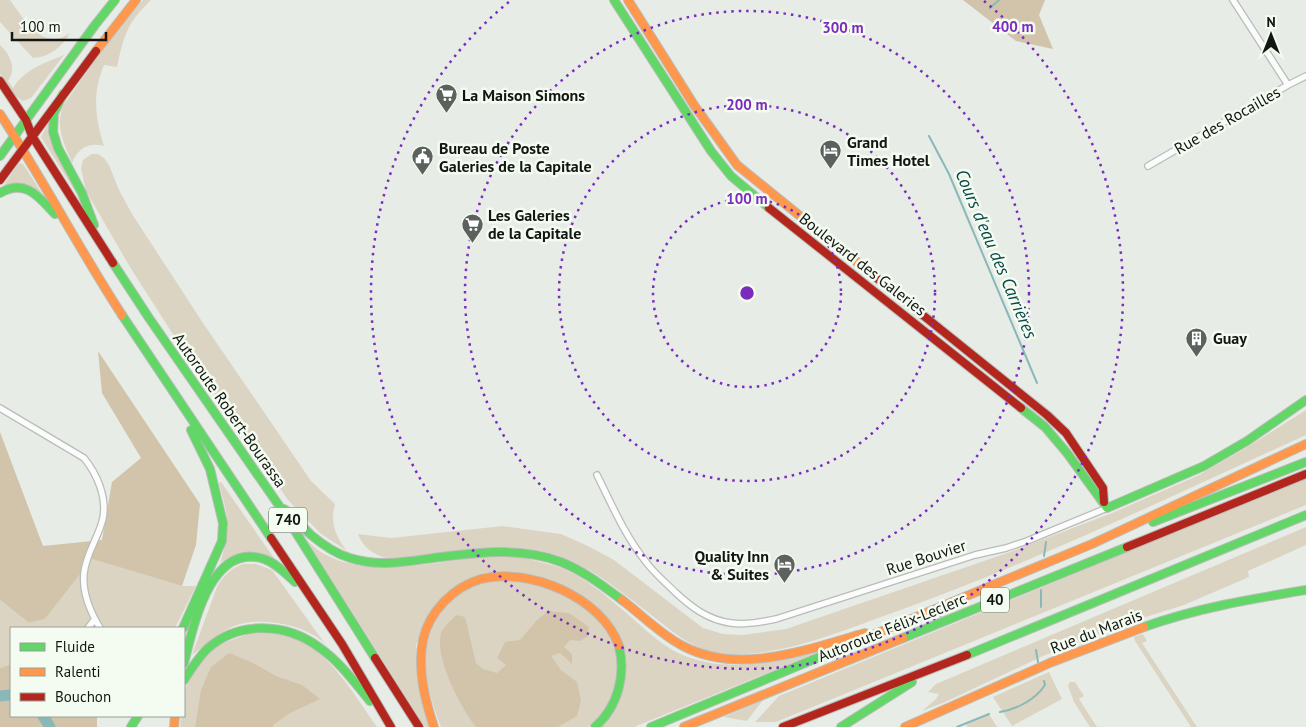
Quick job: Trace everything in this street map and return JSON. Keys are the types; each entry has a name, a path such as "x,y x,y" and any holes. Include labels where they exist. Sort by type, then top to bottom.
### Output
{"main road":[{"path":"0,156 115,0"},
{"path":"0,180 63,94 136,0"},
{"name":"Boulevard des Galeries","path":"614,0 711,151 732,176 749,192 1045,427 1106,505"},
{"name":"Boulevard des Galeries","path":"628,0 702,118 737,165 1047,415 1066,433 1103,488 1106,505"},
{"name":"Autoroute Robert-Bourassa","path":"0,81 26,120 32,136 103,247 149,318 280,507 418,727"},
{"path":"63,94 54,113 53,132 58,148 82,192 103,247"},
{"path":"0,114 23,149"},
{"name":"740","path":"23,149 68,228 170,389 342,644 390,725"},
{"path":"0,193 4,190 20,188 34,192 68,228"},
{"path":"170,389 210,469 223,522 222,541 208,576 183,627"},
{"name":"Rue Bouvier","path":"1106,505 1204,466 1247,440 1306,400"},
{"path":"651,727 1092,544 1306,444"},
{"path":"1092,544 1136,529 1306,462"},
{"name":"Autoroute Félix-Leclerc","path":"684,727 1306,474"},
{"path":"280,507 291,514 325,546 339,555 355,561 385,564 500,552 522,553 557,561 580,571 607,588 671,638 706,657 740,660 764,659 904,622"},
{"name":"40","path":"784,727 942,665 1306,515"},
{"path":"185,660 200,612 212,582 217,573 232,561 245,558 264,560 281,569 306,592"},
{"path":"434,727 423,683 421,662 426,629 433,615 452,593 480,579 509,576 541,582 574,596 600,615 610,628 617,641 622,663 621,684 616,699 607,714 595,727"},
{"name":"Rue du Marais","path":"905,727 1052,662 1169,618 1230,603 1306,590"},
{"path":"185,678 197,658 208,647 225,635 253,627 284,630 310,641 333,658 390,725"},
{"path":"841,727 888,696 942,665"}],"street":[{"path":"1233,0 1288,84"},
{"name":"Rue des Rocailles","path":"1148,166 1288,84 1306,76"},
{"path":"0,408 84,458 92,468 100,485 103,503 102,519 89,550 84,573 89,604 99,627"},
{"name":"Rue Bouvier","path":"597,475 627,535 656,574 690,605 703,614 716,620 742,624 776,619 975,555 1006,548 1106,505"},
{"path":"89,627 95,619"}],"shaded area":[{"path":"0,0 10,0 28,24 43,36 51,39 60,38 70,33 55,50 45,56 33,58 0,22"},
{"path":"143,0 151,0 128,30 117,67 104,65 100,76 96,105 104,146 94,145 85,147 77,153 72,163 60,128 63,106 115,32"},
{"path":"963,0 1045,0 1039,15 1053,49 1016,41"},
{"path":"0,45 7,53 11,62 12,72 8,81 13,88 29,72 42,64 64,55 31,98 23,101 15,96 0,74"},
{"path":"53,115 52,123 80,199 41,137"},
{"path":"92,154 98,154 109,165 119,190 132,214 203,323 311,481 335,504 333,523 339,540 347,551 320,533 288,500 176,339 130,267 86,191 81,168 83,160"},
{"path":"19,163 23,164 43,195 4,185"},
{"path":"98,351 200,504 196,545 182,586 92,559 45,619 29,623 0,600 0,432 43,546 102,540 112,482 141,458 102,393"},
{"path":"1306,410 1306,435 1095,531 989,576 862,624 801,644 759,653 718,653 690,643 602,578 572,561 549,553 504,548 391,559 380,556 367,548 358,534 391,538 503,526 561,534 614,560 703,628 723,634 743,635 786,629 1013,551 1112,513 1197,476"},
{"path":"1306,478 1306,505 776,722 755,722 779,696"},
{"path":"221,482 276,561 248,553 235,555 220,563 227,531 225,505 219,483"},
{"path":"1306,527 1306,545 1248,571 1249,577 1184,605 1136,620 1043,656 922,711 939,694 928,692 936,684"},
{"path":"306,539 324,554 341,561 375,567 412,566 505,555 555,566 574,574 593,586 650,634 676,652 704,662 741,665 760,663 834,646 634,727 600,727 613,714 620,638 576,591 538,576 507,572 480,574 448,591 429,613 416,645 418,683 430,727 425,727"},
{"path":"92,559 182,586 196,586 176,627 10,627 10,664 0,668 0,600 29,623 45,619"},
{"path":"243,564 256,564 272,570 327,647 318,638 301,629 270,622 249,622 227,629 192,655 217,587 228,573"},
{"path":"493,581 524,583 552,590 585,608 609,635 616,651 618,668 615,687 605,709 588,727 441,727 430,695 427,679 427,647 431,632 438,617 459,592 478,584"},
{"path":"548,611 569,613 589,627 587,637 580,641 570,640 564,647 572,654 572,664 560,653 551,656 561,670 577,682 581,701 577,716 558,727 476,727 456,696 445,669 441,656 440,643 442,631 456,615 465,617 476,663 483,669 497,673 506,665 497,658 505,642 520,640 537,620"},
{"path":"266,633 286,636 309,645 321,654 342,677 377,727 180,727 181,717 185,717 185,689 190,675 213,647 248,634"},
{"path":"1143,634 1147,641 1142,643 1197,727 1191,727 1135,641 1134,637"},
{"path":"229,653 253,663 276,676 302,685 320,699 290,713 273,725 273,727 195,727 201,690 211,667"},
{"path":"10,664 10,717 97,717 97,727 0,727 0,668"},
{"path":"1049,672 1062,699 1012,726 993,697"},
{"path":"1070,682 1075,682 1084,696 1079,699 1097,727 1090,727 1074,702 1068,686"},
{"path":"763,700 747,721 724,717"},
{"path":"989,714 997,727 967,727 966,723"}],"waterway":[{"name":"Cours d'eau des Carrières","path":"990,8 999,0"},
{"name":"Cours d'eau des Carrières","path":"929,136 949,174 1037,383"},
{"name":"Cours d'eau des Carrières","path":"1044,556 1046,542"},
{"name":"Cours d'eau des Carrières","path":"1041,590 1041,607"},
{"name":"Cours d'eau des Carrières","path":"1036,650 1038,662"},
{"name":"Cours d'eau des Carrières","path":"1000,712 1013,709 1031,699 1045,685 1044,681"},
{"path":"0,696 10,695"},
{"name":"Cours d'eau des Carrières","path":"957,727 989,714"},
{"path":"44,717 50,727"}],"traffic: fast":[{"path":"0,156 115,0"},
{"path":"614,0 711,151 731,176 769,208"},
{"path":"63,94 54,113 53,132 58,148 82,193 94,225"},
{"path":"0,193 9,189 24,189 37,196 55,214"},
{"path":"113,263 280,507 375,658"},
{"path":"122,315 271,538"},
{"path":"1021,408 1045,427 1067,453 1107,508 1204,466 1247,441 1306,400"},
{"path":"183,627 222,541 223,523 210,469 191,430"},
{"path":"1153,522 1306,462"},
{"path":"284,509 320,542 335,552 360,561 392,563 481,553 514,552 530,554 546,557 578,570 622,600"},
{"path":"967,655 1306,515"},
{"path":"903,638 1127,547"},
{"path":"185,659 199,610 207,591 217,575 230,563 245,557 264,559 277,566 295,582"},
{"path":"1144,627 1204,609 1306,590"},
{"path":"185,679 204,652 220,640 248,629 263,628 293,634 320,648 334,660 370,701"},
{"path":"651,727 863,639"},
{"path":"595,727 609,710 618,690 621,679 619,646"},
{"path":"841,727 912,682"},
{"path":"131,727 137,717"}],"traffic: slow":[{"path":"96,51 136,0"},
{"path":"628,0 694,105 737,165 863,267"},
{"path":"0,114 122,315"},
{"path":"863,639 1092,544 1306,444"},
{"path":"434,727 421,673 423,640 431,620 444,602 452,594 471,583 481,579 500,576 541,582 562,590 581,600 597,613 610,629 619,646"},
{"path":"622,600 659,631 683,646 705,655 727,659 774,657 865,633"},
{"path":"905,727 1052,662 1144,627"},
{"path":"684,727 903,638"},
{"path":"174,727 175,717"}],"traffic: jam":[{"path":"0,180 96,51"},
{"path":"0,81 26,120 32,136 113,263"},
{"path":"769,208 1021,408"},
{"path":"863,267 1047,415 1066,433 1103,488 1104,502"},
{"path":"1127,547 1306,474"},
{"path":"271,538 342,644 391,727"},
{"path":"783,727 967,655"},
{"path":"375,658 419,727"}],"place":[{"name":"La Maison Simons","path":"446,114"},
{"name":"Grand Times Hotel","path":"831,170"},
{"name":"Bureau de Poste Galeries de la Capitale","path":"423,176"},
{"name":"Les Galeries de la Capitale","path":"472,243"},
{"name":"Guay","path":"1197,357"},
{"name":"Quality Inn & Suites","path":"785,584"}]}
